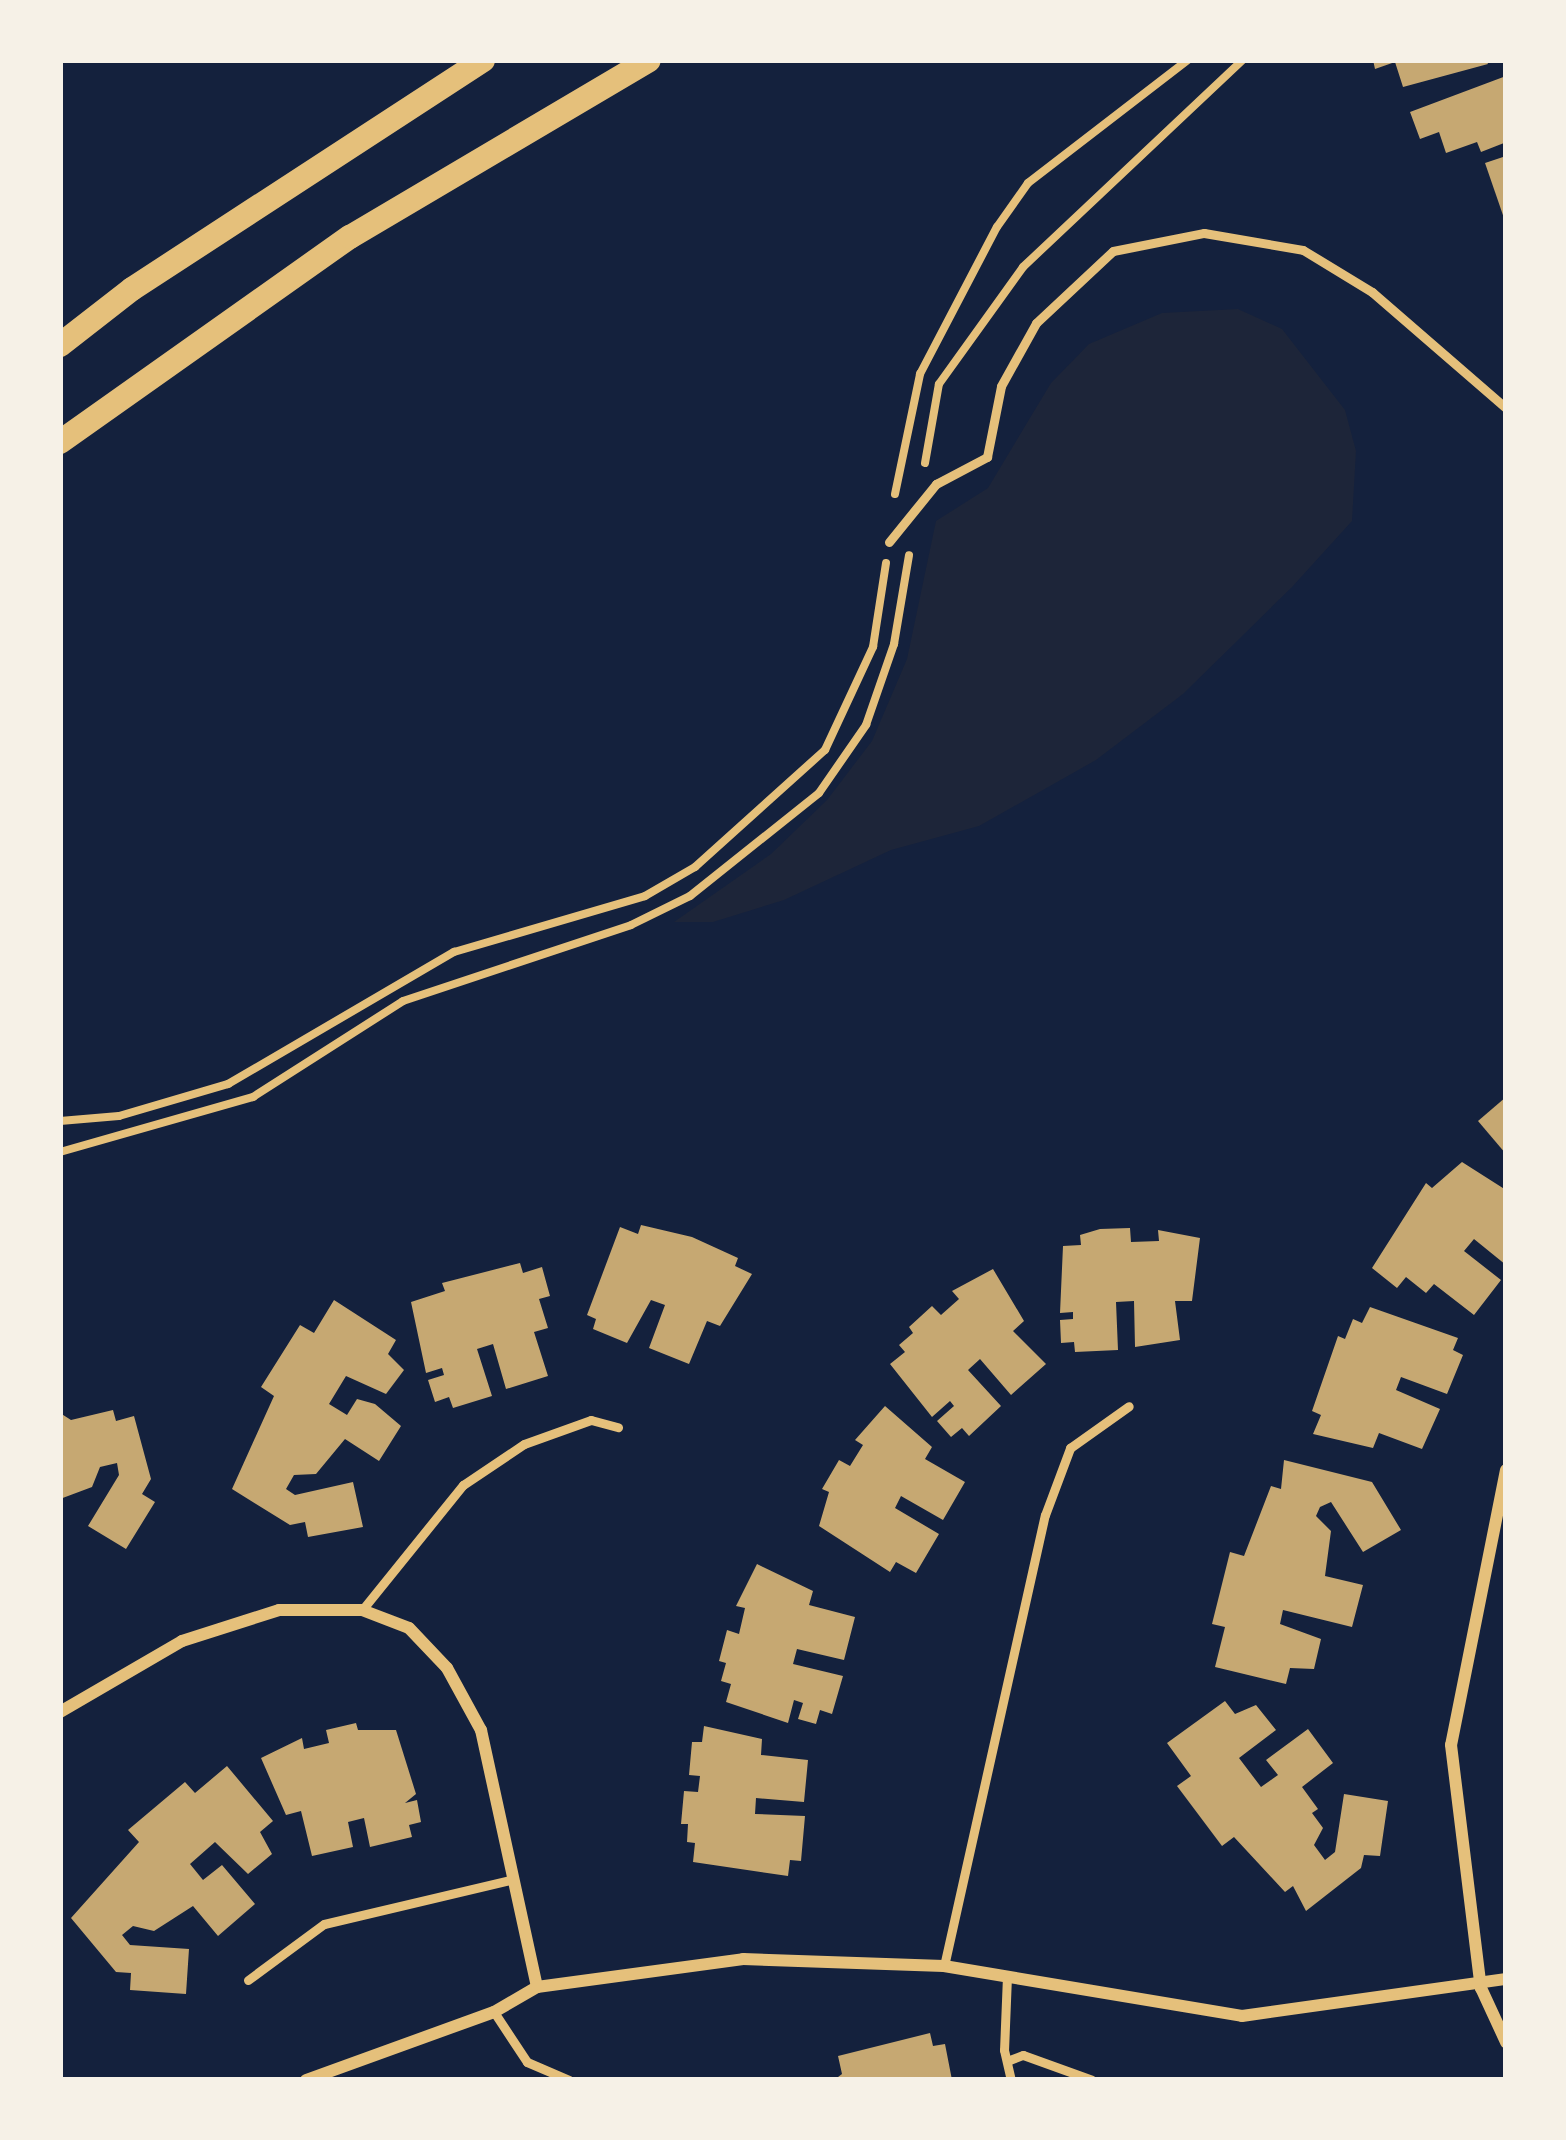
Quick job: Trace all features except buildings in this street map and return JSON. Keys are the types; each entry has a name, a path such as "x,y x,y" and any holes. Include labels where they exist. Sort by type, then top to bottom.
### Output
{"main road":[{"path":"60,345 132,289 483,60"},
{"path":"60,442 350,237 649,60"}],"street":[{"path":"1506,1471 1451,1745 1481,1988 1506,2042"},
{"path":"60,1712 182,1641 279,1610 362,1610 409,1628 447,1668 481,1730 537,1987"},
{"path":"306,2080 494,2012 537,1987 743,1959 944,1966 1241,2016 1481,1988 1506,1978"}],"lane":[{"path":"889,542 936,484 987,457 1001,386 1036,322 1113,251 1204,233 1303,250 1372,292 1506,408"},
{"path":"944,1966 1045,1515 1070,1448 1129,1406"},
{"path":"362,1610 463,1485 524,1444 591,1420 618,1427"},
{"path":"248,1980 324,1924 514,1879"},
{"path":"1007,1976 1011,2080"},
{"path":"494,2012 527,2062 569,2080"},
{"path":"1007,2061 1023,2054 1092,2080"}],"path":[{"path":"60,1121 119,1116 228,1084 454,952 645,896 695,867 825,750 873,646 920,374 997,227 1028,183 1188,60"},
{"path":"60,1152 253,1097 403,1001 631,925 690,896 764,842 819,793 866,725 895,644 939,384 981,322 1061,226 1243,60"}],"shaded area":[{"path":"1238,309 1282,329 1345,410 1356,451 1352,521 1292,587 1183,694 1096,760 979,826 891,850 784,900 713,922 674,922 771,854 827,800 872,741 907,659 936,521 988,488 1051,383 1089,344 1162,313"}]}
